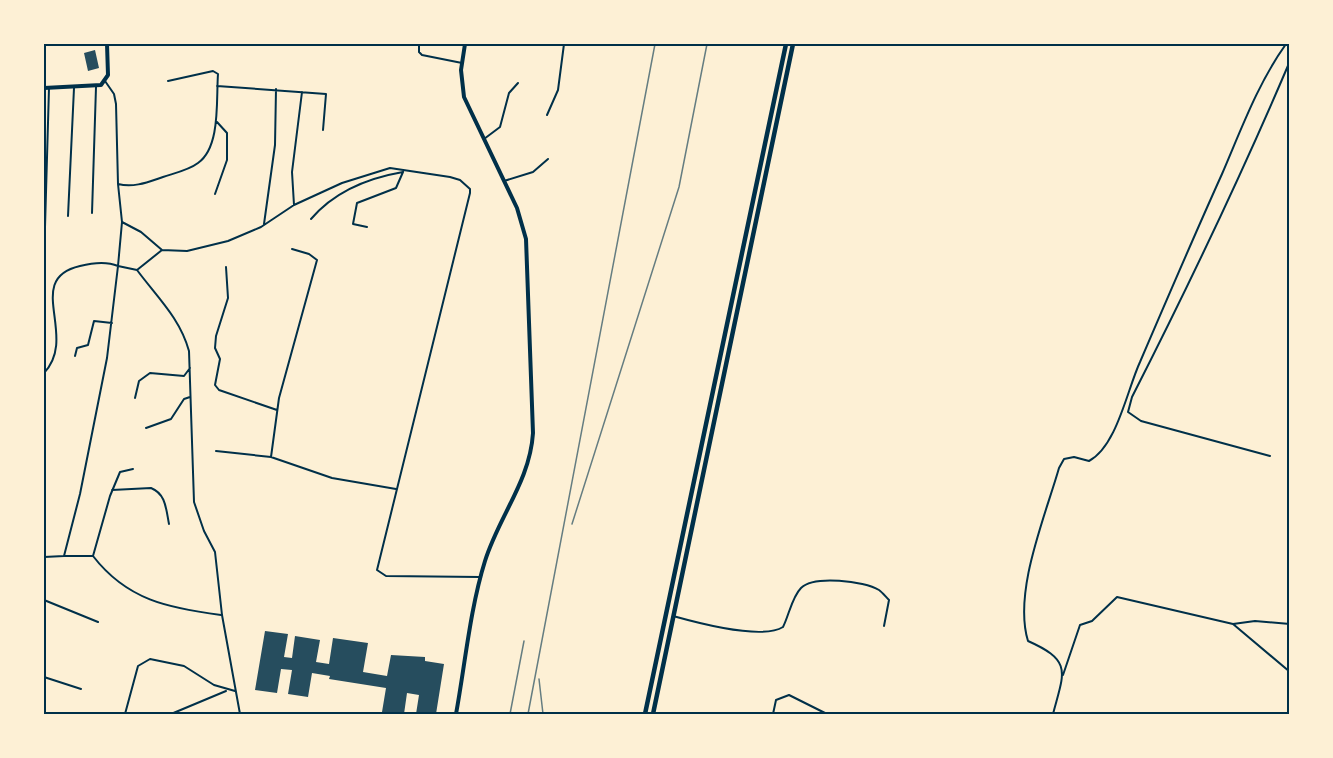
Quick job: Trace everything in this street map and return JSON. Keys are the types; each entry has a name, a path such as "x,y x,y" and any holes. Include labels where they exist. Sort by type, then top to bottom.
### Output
{"highway":[{"path":"645,714 786,44"},
{"path":"653,714 793,44"}],"main road":[{"path":"44,88 96,87 105,81 107,44"},
{"path":"456,714 481,577 488,552 523,481 533,439 528,253 522,221 464,97 462,63 465,44"}],"street":[{"path":"420,44 419,52 422,55 462,63"},
{"path":"547,115 558,90 564,44"},
{"path":"1062,677 1061,663 1053,652 1028,641 1023,615 1024,590 1059,468 1064,459 1074,457 1089,461 1099,456 1108,444 1136,370 1239,135 1265,78 1286,44"},
{"path":"1270,456 1141,421 1128,412 1132,398 1199,266 1290,61"},
{"path":"118,184 128,186 145,184 196,165 205,158 217,122 218,74 213,71 168,81"},
{"path":"64,556 80,494 112,323 122,222 118,184 116,104 114,94 105,81"},
{"path":"484,140 500,127 509,93 518,83"},
{"path":"217,86 326,94 323,130"},
{"path":"92,213 96,87"},
{"path":"45,227 50,88"},
{"path":"68,216 74,88"},
{"path":"264,225 271,185 276,89"},
{"path":"294,205 292,172 302,92"},
{"path":"214,194 227,160 227,133 217,122"},
{"path":"504,182 533,172 548,159"},
{"path":"122,222 141,232 162,250 187,251 228,241 264,225 294,205 385,169 450,177 460,180 470,189 377,567 380,574 481,577"},
{"path":"311,219 324,204 341,193 403,172"},
{"path":"367,227 353,224 357,203 396,188 403,172"},
{"path":"271,457 277,410 316,260 309,254 292,249"},
{"path":"137,270 162,250"},
{"path":"44,373 52,362 55,347 57,324 52,294 58,275 86,265 104,263 137,270 184,332 190,368 194,502 204,531 215,552 222,615 240,714"},
{"path":"226,267 228,298 216,336 215,348 220,359 215,385 219,390 277,410"},
{"path":"75,356 77,348 88,345 94,321 112,323"},
{"path":"135,398 139,381 150,373 184,376 190,368"},
{"path":"146,428 171,419 184,399 190,397"},
{"path":"216,451 271,457 332,478 396,489"},
{"path":"93,556 112,490 120,472 133,469"},
{"path":"112,490 151,488 157,490 165,501 169,524"},
{"path":"44,557 93,556"},
{"path":"93,556 108,575 141,597 189,611 222,615"},
{"path":"673,616 718,626 773,631 783,627 799,590 809,583 830,580 846,581 879,590 889,600 884,626"},
{"path":"1053,714 1062,677 1080,625 1092,621 1117,597 1233,624 1255,621 1290,624"},
{"path":"44,600 98,622"},
{"path":"1233,624 1290,672"},
{"path":"125,714 138,666 150,659 184,666 227,691 235,692"},
{"path":"44,677 81,689"},
{"path":"171,714 227,691"},
{"path":"773,714 776,700 789,695 827,714"}],"building":[{"path":"95,50 99,68 88,71 84,53"},
{"path":"265,631 288,634 284,657 292,658 295,636 320,640 316,662 329,664 333,638 368,643 363,672 387,676 391,655 425,657 425,661 444,664 436,714 416,714 419,695 407,693 404,714 382,712 386,688 329,679 330,676 312,673 308,697 288,694 292,670 281,669 277,693 255,690"}],"railway":[{"path":"528,714 655,44"},
{"path":"572,524 679,187 707,44"},
{"path":"510,714 524,641"},
{"path":"539,679 543,714"}]}
